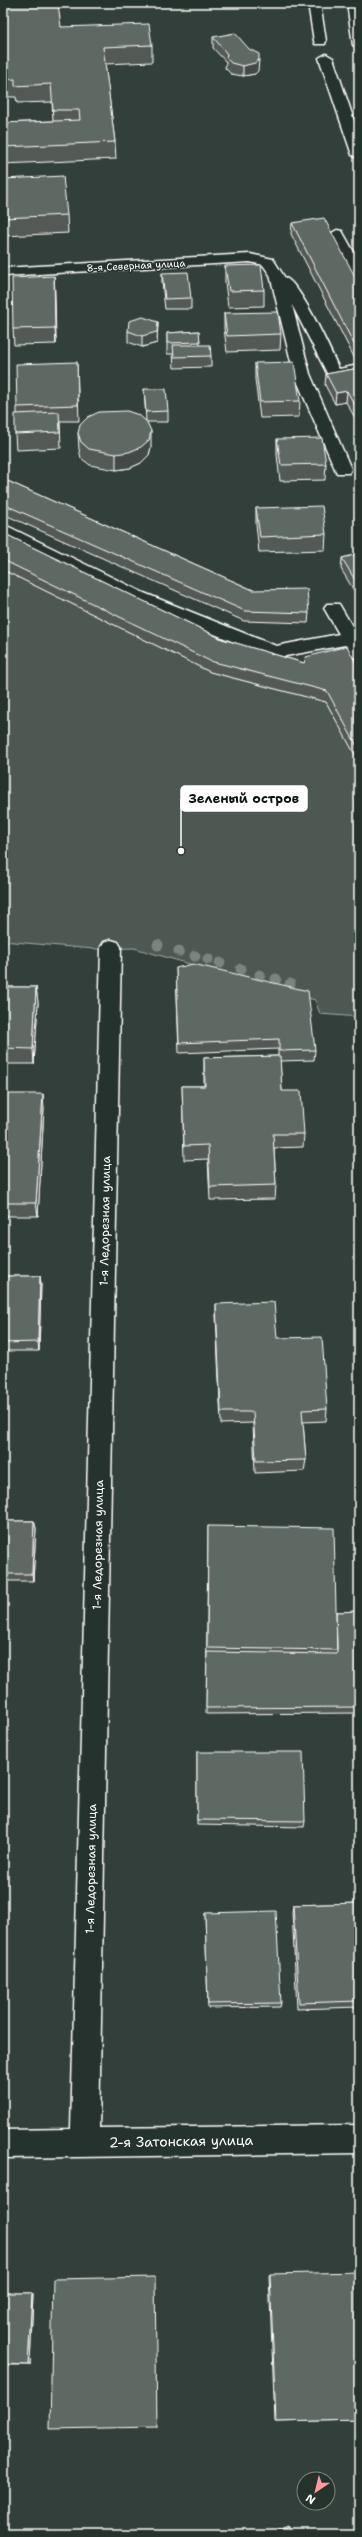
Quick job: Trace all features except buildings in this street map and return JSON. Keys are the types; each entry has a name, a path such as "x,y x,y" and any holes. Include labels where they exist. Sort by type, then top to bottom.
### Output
{"street":[{"path":"314,3 320,41"},
{"path":"353,3 359,45"},
{"path":"326,58 347,101 359,155"},
{"path":"337,234 359,275"},
{"name":"8-я Северная улица","path":"3,272 250,258 268,262 277,274"},
{"path":"277,274 294,294 334,374 359,370"},
{"path":"277,274 302,374 343,469"},
{"path":"3,528 138,597 275,652 350,638"},
{"path":"333,608 359,654"},
{"name":"1-я Ледорезная улица","path":"85,2142 111,947"},
{"name":"2-я Затонская улица","path":"3,2144 359,2139"}],"shaded area":[{"path":"3,570 210,672 326,702 359,761 359,1017 320,1014 315,1000 134,948 94,949 3,941"}],"place":[{"name":"Зеленый остров","path":"181,851"}]}
